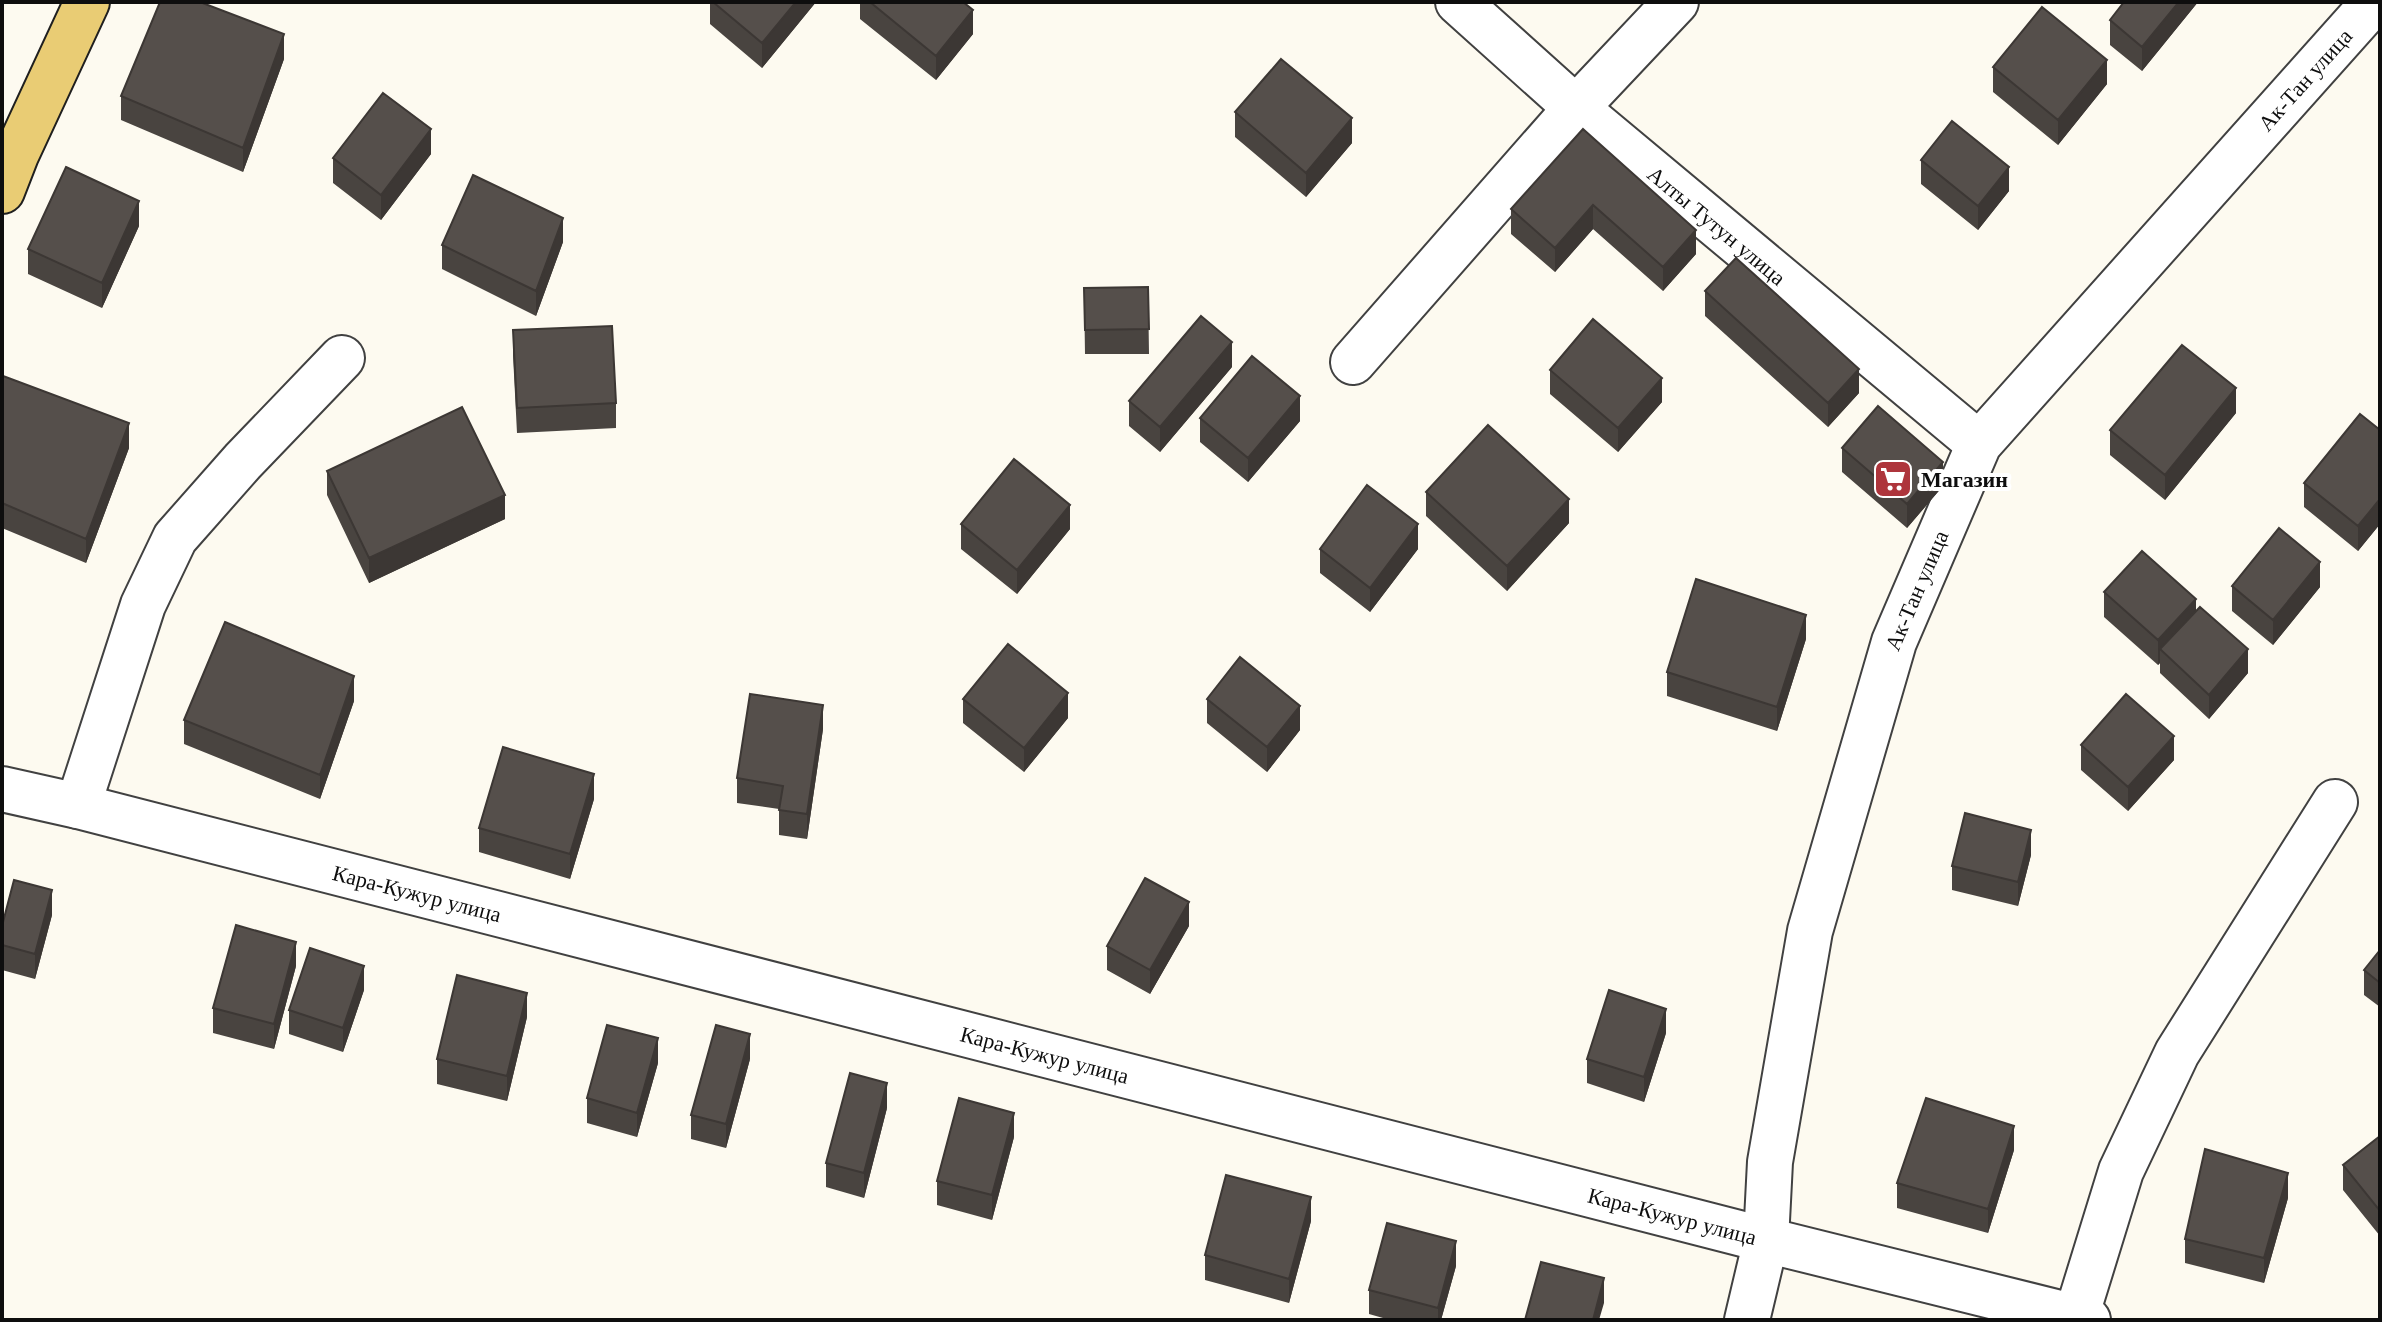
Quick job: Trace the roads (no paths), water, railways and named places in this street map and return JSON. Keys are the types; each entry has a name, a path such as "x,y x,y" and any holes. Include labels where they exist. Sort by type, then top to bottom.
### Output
{"main road":[{"path":"2,191 87,2"}],"street":[{"name":"Алты Тутун улица","path":"1458,2 1576,108 1979,444"},
{"path":"1353,362 1576,108 1676,2"},
{"name":"Ак-Тан улица","path":"1747,1320 1766,1240 1770,1162 1810,931 1894,642 1979,444 2374,2"},
{"path":"78,806 143,605 175,538 243,461 342,358"},
{"name":"Кара-Кужур улица","path":"2,789 2082,1318"},
{"path":"2082,1318 2121,1171 2177,1053 2335,802"}],"place":[{"name":"Магазин","path":"1893,479"}]}
